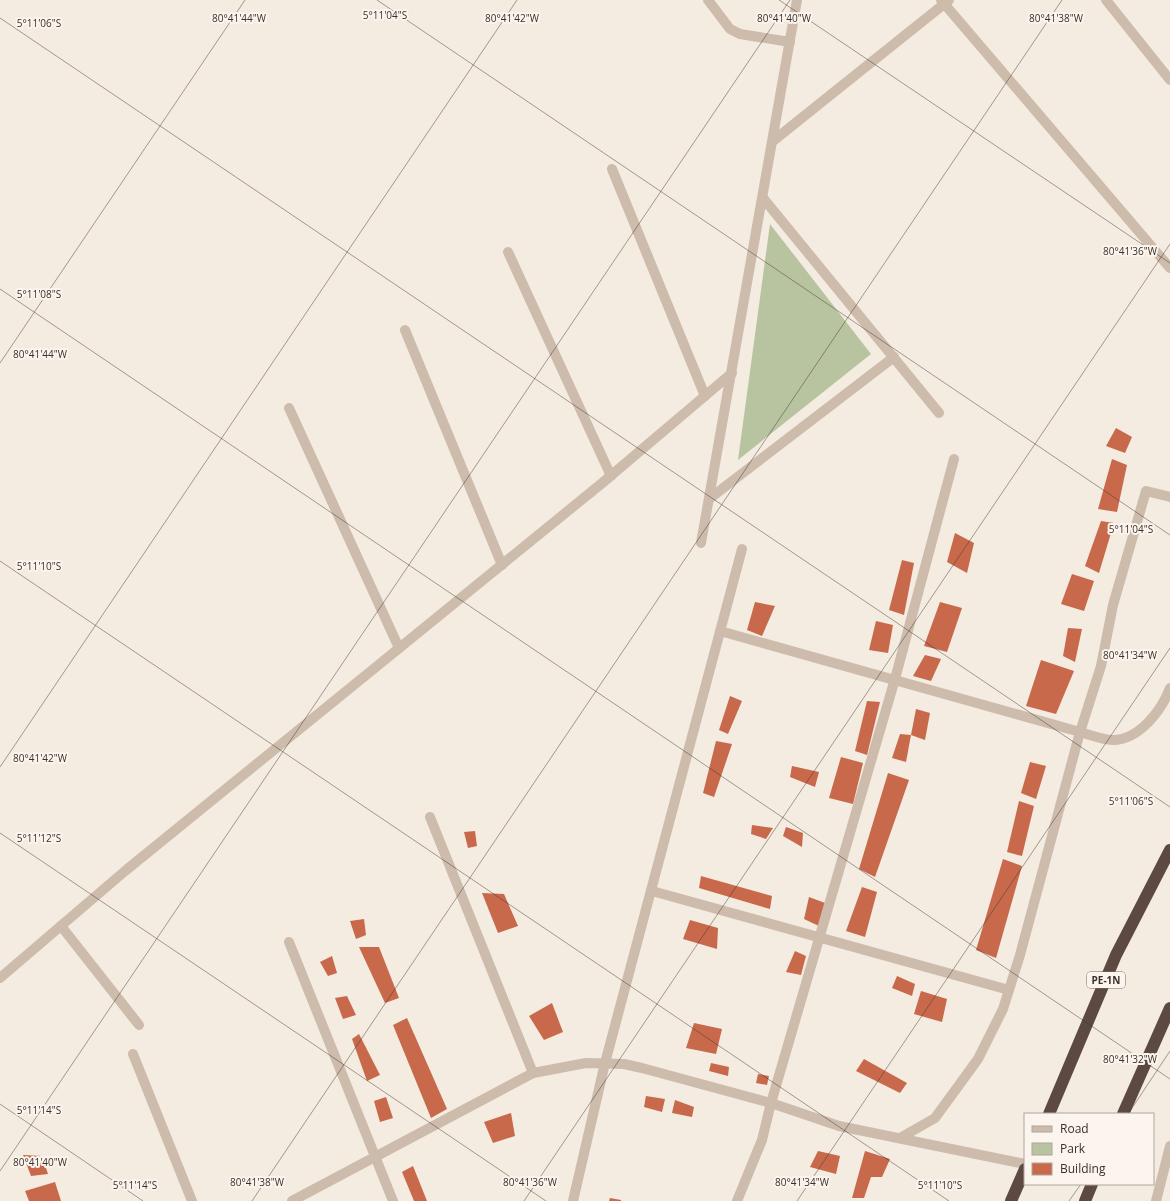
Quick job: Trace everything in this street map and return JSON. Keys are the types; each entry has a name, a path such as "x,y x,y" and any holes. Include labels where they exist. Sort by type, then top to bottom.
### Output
{"highway":[{"name":"PE-1N","path":"1049,1113 1116,955 1170,850"},
{"path":"1123,1113 1170,1008"},
{"path":"1011,1201 1024,1171"},
{"path":"1085,1201 1092,1185"}],"street":[{"path":"708,0 730,28 740,34 790,42"},
{"path":"701,544 797,0"},
{"path":"1106,0 1170,80"},
{"path":"773,141 945,1 1170,268"},
{"path":"612,169 705,396"},
{"path":"763,198 939,413"},
{"path":"508,252 611,476"},
{"path":"405,330 502,565"},
{"path":"709,499 894,357"},
{"path":"0,978 124,871 611,476 732,373"},
{"path":"289,408 399,648"},
{"path":"737,1201 762,1140 771,1103 895,679 954,459"},
{"path":"900,1138 935,1118 962,1083 992,1034 1009,990 1080,732 1100,666 1114,605 1146,491 1170,497"},
{"path":"573,1201 604,1063 652,891 742,549"},
{"path":"720,631 1080,732 1114,740 1128,735 1151,719 1160,709 1170,688"},
{"path":"430,817 533,1073"},
{"path":"652,891 1009,990"},
{"path":"61,926 139,1025"},
{"path":"289,942 393,1201"},
{"path":"133,1054 192,1201"},
{"path":"292,1201 533,1073 586,1063 604,1063 642,1068 771,1103 840,1126 1024,1164"},
{"path":"1156,1201 1170,1146"}],"green space":[{"path":"770,224 871,354 738,460"}],"building":[{"path":"1116,428 1132,437 1125,453 1106,446"},
{"path":"1112,459 1127,465 1117,512 1098,509"},
{"path":"1101,521 1114,523 1099,573 1085,566"},
{"path":"955,533 974,543 967,573 947,562"},
{"path":"902,560 914,563 904,615 889,610"},
{"path":"1072,574 1094,581 1084,611 1061,604"},
{"path":"755,602 775,606 762,636 747,630"},
{"path":"940,602 962,608 947,652 924,646"},
{"path":"876,621 893,625 888,653 869,650"},
{"path":"1068,628 1082,629 1075,662 1063,656"},
{"path":"925,655 941,659 931,681 913,676"},
{"path":"1041,660 1074,671 1056,714 1026,706"},
{"path":"730,696 742,701 728,734 719,730"},
{"path":"867,701 880,702 867,755 855,751"},
{"path":"916,709 930,713 925,740 911,735"},
{"path":"900,734 911,735 906,762 892,758"},
{"path":"716,741 732,744 714,797 703,793"},
{"path":"841,757 863,763 853,804 829,798"},
{"path":"1030,762 1046,766 1036,799 1021,793"},
{"path":"792,766 819,772 815,787 790,777"},
{"path":"888,773 909,780 875,877 859,869"},
{"path":"1019,801 1034,806 1022,856 1007,852"},
{"path":"752,825 773,828 766,839 751,834"},
{"path":"786,827 803,833 802,847 783,836"},
{"path":"475,831 477,846 468,848 464,832"},
{"path":"1003,859 1022,866 996,958 976,950"},
{"path":"701,876 772,896 770,909 699,888"},
{"path":"862,887 877,892 865,937 846,931"},
{"path":"482,893 504,894 518,926 498,933"},
{"path":"809,897 825,903 819,926 804,919"},
{"path":"364,919 366,935 356,939 350,921"},
{"path":"690,920 718,928 717,949 683,939"},
{"path":"359,947 379,947 399,998 385,1003"},
{"path":"795,951 806,956 801,975 786,972"},
{"path":"332,956 337,973 328,976 320,962"},
{"path":"897,976 915,984 912,996 892,988"},
{"path":"921,991 947,999 942,1022 914,1014"},
{"path":"347,996 356,1015 343,1019 335,998"},
{"path":"552,1003 563,1032 544,1040 529,1016"},
{"path":"407,1018 447,1109 431,1118 393,1025"},
{"path":"694,1023 722,1029 716,1054 686,1048"},
{"path":"359,1034 380,1075 367,1081 352,1039"},
{"path":"864,1059 907,1083 900,1093 856,1071"},
{"path":"711,1063 729,1067 728,1076 709,1071"},
{"path":"758,1074 769,1076 767,1085 756,1083"},
{"path":"646,1096 665,1099 662,1112 644,1107"},
{"path":"386,1097 393,1118 380,1122 374,1101"},
{"path":"675,1100 694,1107 692,1117 672,1113"},
{"path":"511,1113 515,1136 493,1143 484,1122"},
{"path":"818,1151 840,1156 836,1174 810,1167"},
{"path":"865,1151 890,1159 882,1177 871,1177 864,1198 852,1198"},
{"path":"23,1155 42,1156 48,1174 31,1176"},
{"path":"413,1166 427,1201 414,1201 402,1172"},
{"path":"55,1182 61,1201 29,1201 25,1191"},
{"path":"610,1198 621,1200 621,1201 609,1201"}]}
